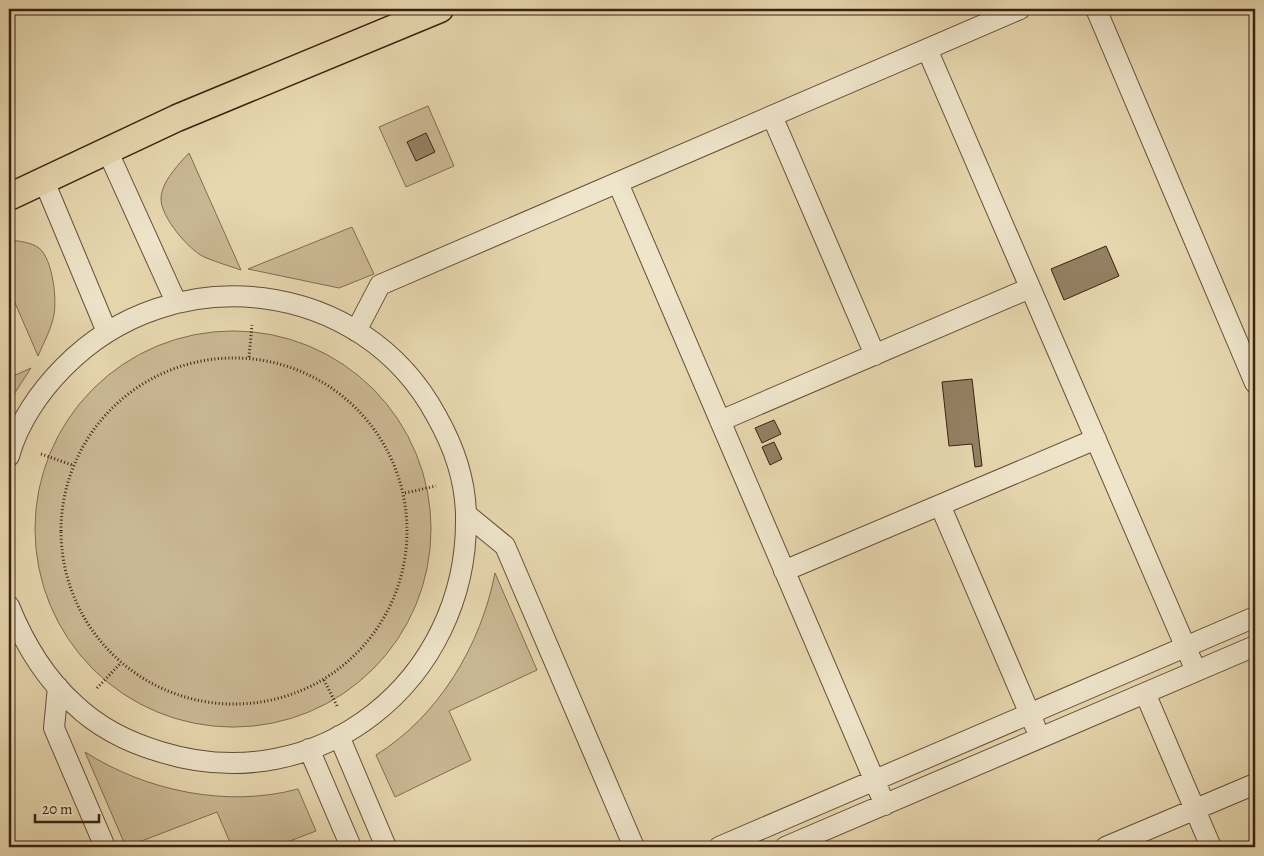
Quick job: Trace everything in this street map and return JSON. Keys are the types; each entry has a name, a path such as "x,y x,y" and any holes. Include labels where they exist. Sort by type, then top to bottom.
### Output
{"main road":[{"path":"9,197 177,118 440,9"}],"street":[{"path":"356,331 380,285 1020,9"},
{"path":"1096,9 1255,383"},
{"path":"927,49 1196,671"},
{"path":"772,116 875,354"},
{"path":"108,152 176,302"},
{"path":"44,181 107,332"},
{"path":"618,183 885,805"},
{"path":"720,421 1030,288"},
{"path":"9,456 28,413 51,380 79,352 107,332 130,319 176,302 226,295 266,297 305,307 342,322 376,344 405,370 429,402 448,437 461,475 466,514 465,554 458,593 443,630 423,664 397,695 366,721 339,736 309,749 262,762 222,764 182,759 144,747 108,729 76,706 48,677 26,644 9,606"},
{"path":"784,571 1096,439"},
{"path":"940,505 1040,738"},
{"path":"466,514 505,546 634,847"},
{"path":"720,847 1255,617"},
{"path":"785,847 1255,646"},
{"path":"58,687 54,728 105,847"},
{"path":"1145,693 1211,847"},
{"path":"339,736 386,847"},
{"path":"309,749 351,847"},
{"path":"1106,847 1255,784"}],"path":[{"path":"248,357 252,326"},
{"path":"248,357 302,370 349,399 385,442 405,493 408,546 395,599 366,645 324,680 274,700 219,705 166,692 120,664 84,622 63,572 59,518 72,465 100,418 143,382 194,361 248,357"},
{"path":"41,454 72,465"},
{"path":"405,493 436,486"},
{"path":"97,688 120,664"},
{"path":"324,680 338,708"}],"shaded area":[{"path":"428,106 454,166 406,187 379,127"},
{"path":"189,153 241,270 209,259 198,253 183,240 165,215 161,199 164,186 180,162"},
{"path":"352,227 374,274 339,288 248,269"},
{"path":"9,240 28,243 39,248 48,261 51,271 55,303 53,319 38,356 9,289"},
{"path":"233,331 272,335 309,347 343,365 373,389 397,419 415,453 427,490 431,529 427,568 415,605 397,639 373,669 343,693 309,711 272,723 233,727 194,723 157,711 123,693 93,669 69,639 51,605 39,568 35,529 39,490 51,453 69,419 93,389 123,365 157,347 194,335"},
{"path":"31,368 9,402 9,378"},
{"path":"495,573 537,670 449,711 471,760 395,797 376,755 399,739 419,720 438,699 454,676 468,652 479,626"},
{"path":"85,752 109,766 134,777 160,786 188,792 215,796 243,797 298,789 316,831 274,847 232,847 217,812 126,847"}],"building":[{"path":"426,133 435,152 416,161 407,142"},
{"path":"1106,246 1119,276 1064,300 1051,269"},
{"path":"972,379 982,466 975,467 972,444 949,446 942,382"},
{"path":"774,420 781,434 762,443 755,428"},
{"path":"774,442 782,459 770,465 762,447"}]}
